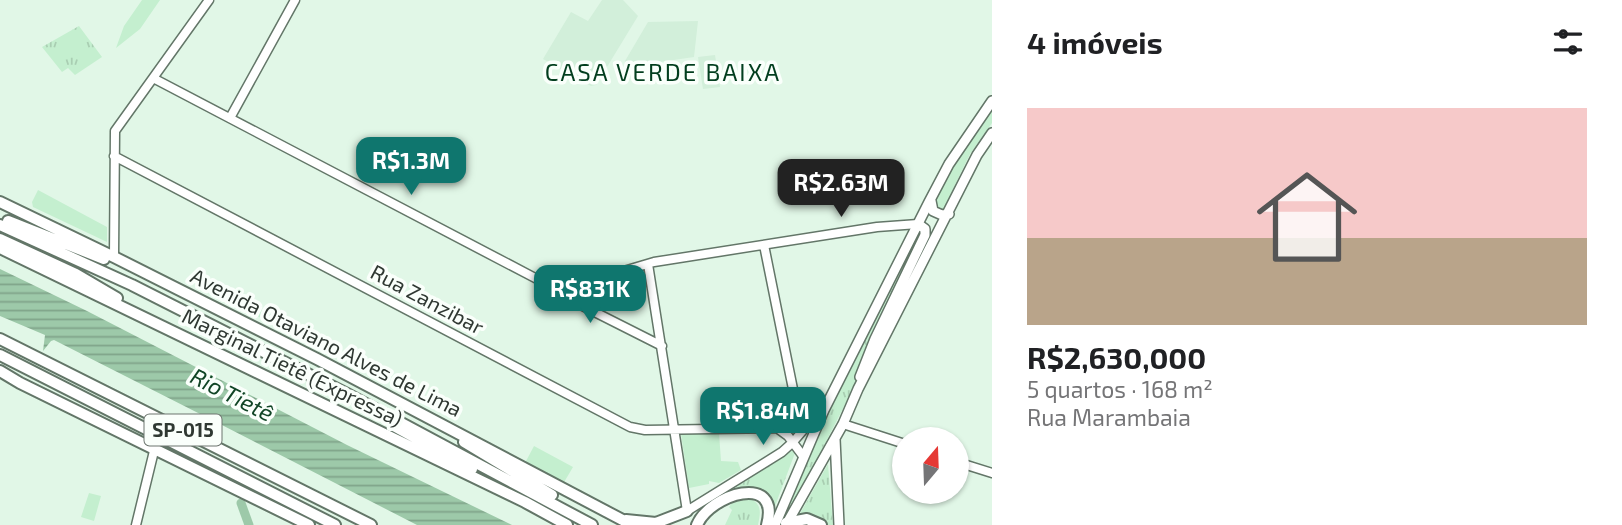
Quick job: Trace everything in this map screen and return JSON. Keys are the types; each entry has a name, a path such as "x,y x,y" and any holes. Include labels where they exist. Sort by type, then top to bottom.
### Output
{"highway":[{"name":"Avenida Otaviano Alves de Lima","path":"0,202 424,414 632,525"},
{"path":"0,218 98,257 139,270"},
{"path":"0,225 132,285 347,394 593,525"},
{"path":"0,231 139,295 167,304"},
{"path":"0,239 76,274 142,312 150,321"},
{"name":"Marginal Tietê (Expressa)","path":"0,248 525,502 567,525"},
{"name":"SP-015","path":"0,339 368,524"},
{"path":"0,355 335,525"},
{"path":"0,371 154,451 309,525"},
{"path":"347,394 359,407 506,488 525,502"},
{"path":"424,414 454,436 576,510 593,525"},
{"path":"697,525 701,516 712,506 742,492 758,495 768,505 770,514 767,525"},
{"path":"620,519 643,524 656,523 687,510"},
{"path":"782,524 807,519 821,525"}],"main road":[{"path":"782,524 803,456 831,396 932,196 960,147 992,101"},
{"path":"782,524 843,424 858,389 977,155 992,133"},
{"path":"932,196 930,205 933,211 942,215 949,214"},
{"path":"858,389 875,338 925,235 925,229 918,224"},
{"path":"835,438 839,525"}],"street":[{"path":"114,257 116,128 209,0"},
{"path":"230,118 295,0"},
{"path":"153,78 537,279 556,292 662,345"},
{"name":"Rua Zanzibar","path":"114,156 144,169 630,427 640,430 675,430 794,426 798,420 796,404"},
{"path":"537,279 580,284 648,264 902,224 918,224"},
{"path":"764,245 796,404 810,423"},
{"path":"648,264 687,510 773,458 793,442 831,396"},
{"path":"556,292 571,285"},
{"path":"843,424 892,440"},
{"path":"777,428 793,442 803,456"},
{"path":"136,525 154,451"},
{"path":"970,466 992,473"}],"shaded area":[{"path":"602,0 623,0 638,16 596,85 591,86 543,59 571,12 588,21"},
{"path":"698,21 694,57 626,67 625,61 648,22"},
{"path":"715,55 720,87 703,89 698,57"}],"green space":[{"path":"142,0 160,0 140,29 116,48 124,26"},
{"path":"79,26 102,57 75,75 68,68 62,72 42,47"},
{"path":"992,108 992,123 970,154 939,218 928,211 972,132"},
{"path":"38,190 107,227 107,242 33,207 32,202"},
{"path":"912,243 917,245 851,393 793,506 787,502 833,400"},
{"path":"223,290 272,315 269,322 219,297"},
{"path":"719,433 721,461 738,462 741,470 719,483 709,481 709,484 689,488 681,434"},
{"path":"534,446 573,467 563,484 525,463"},
{"path":"792,450 795,453 775,506 757,490 735,488"},
{"path":"828,464 833,525 798,517"},
{"path":"89,493 101,496 94,521 81,517"},
{"path":"748,497 756,502 759,508 758,525 725,525 732,510 729,507 734,500"}],"water":[{"name":"Rio Tietê","path":"0,269 347,445 512,525 417,525 218,423 222,435 206,417 54,340 43,351 45,335 0,316"}],"waterway":[{"path":"241,503 249,525"}],"district":[{"name":"CASA VERDE BAIXA","path":"663,73"}]}
